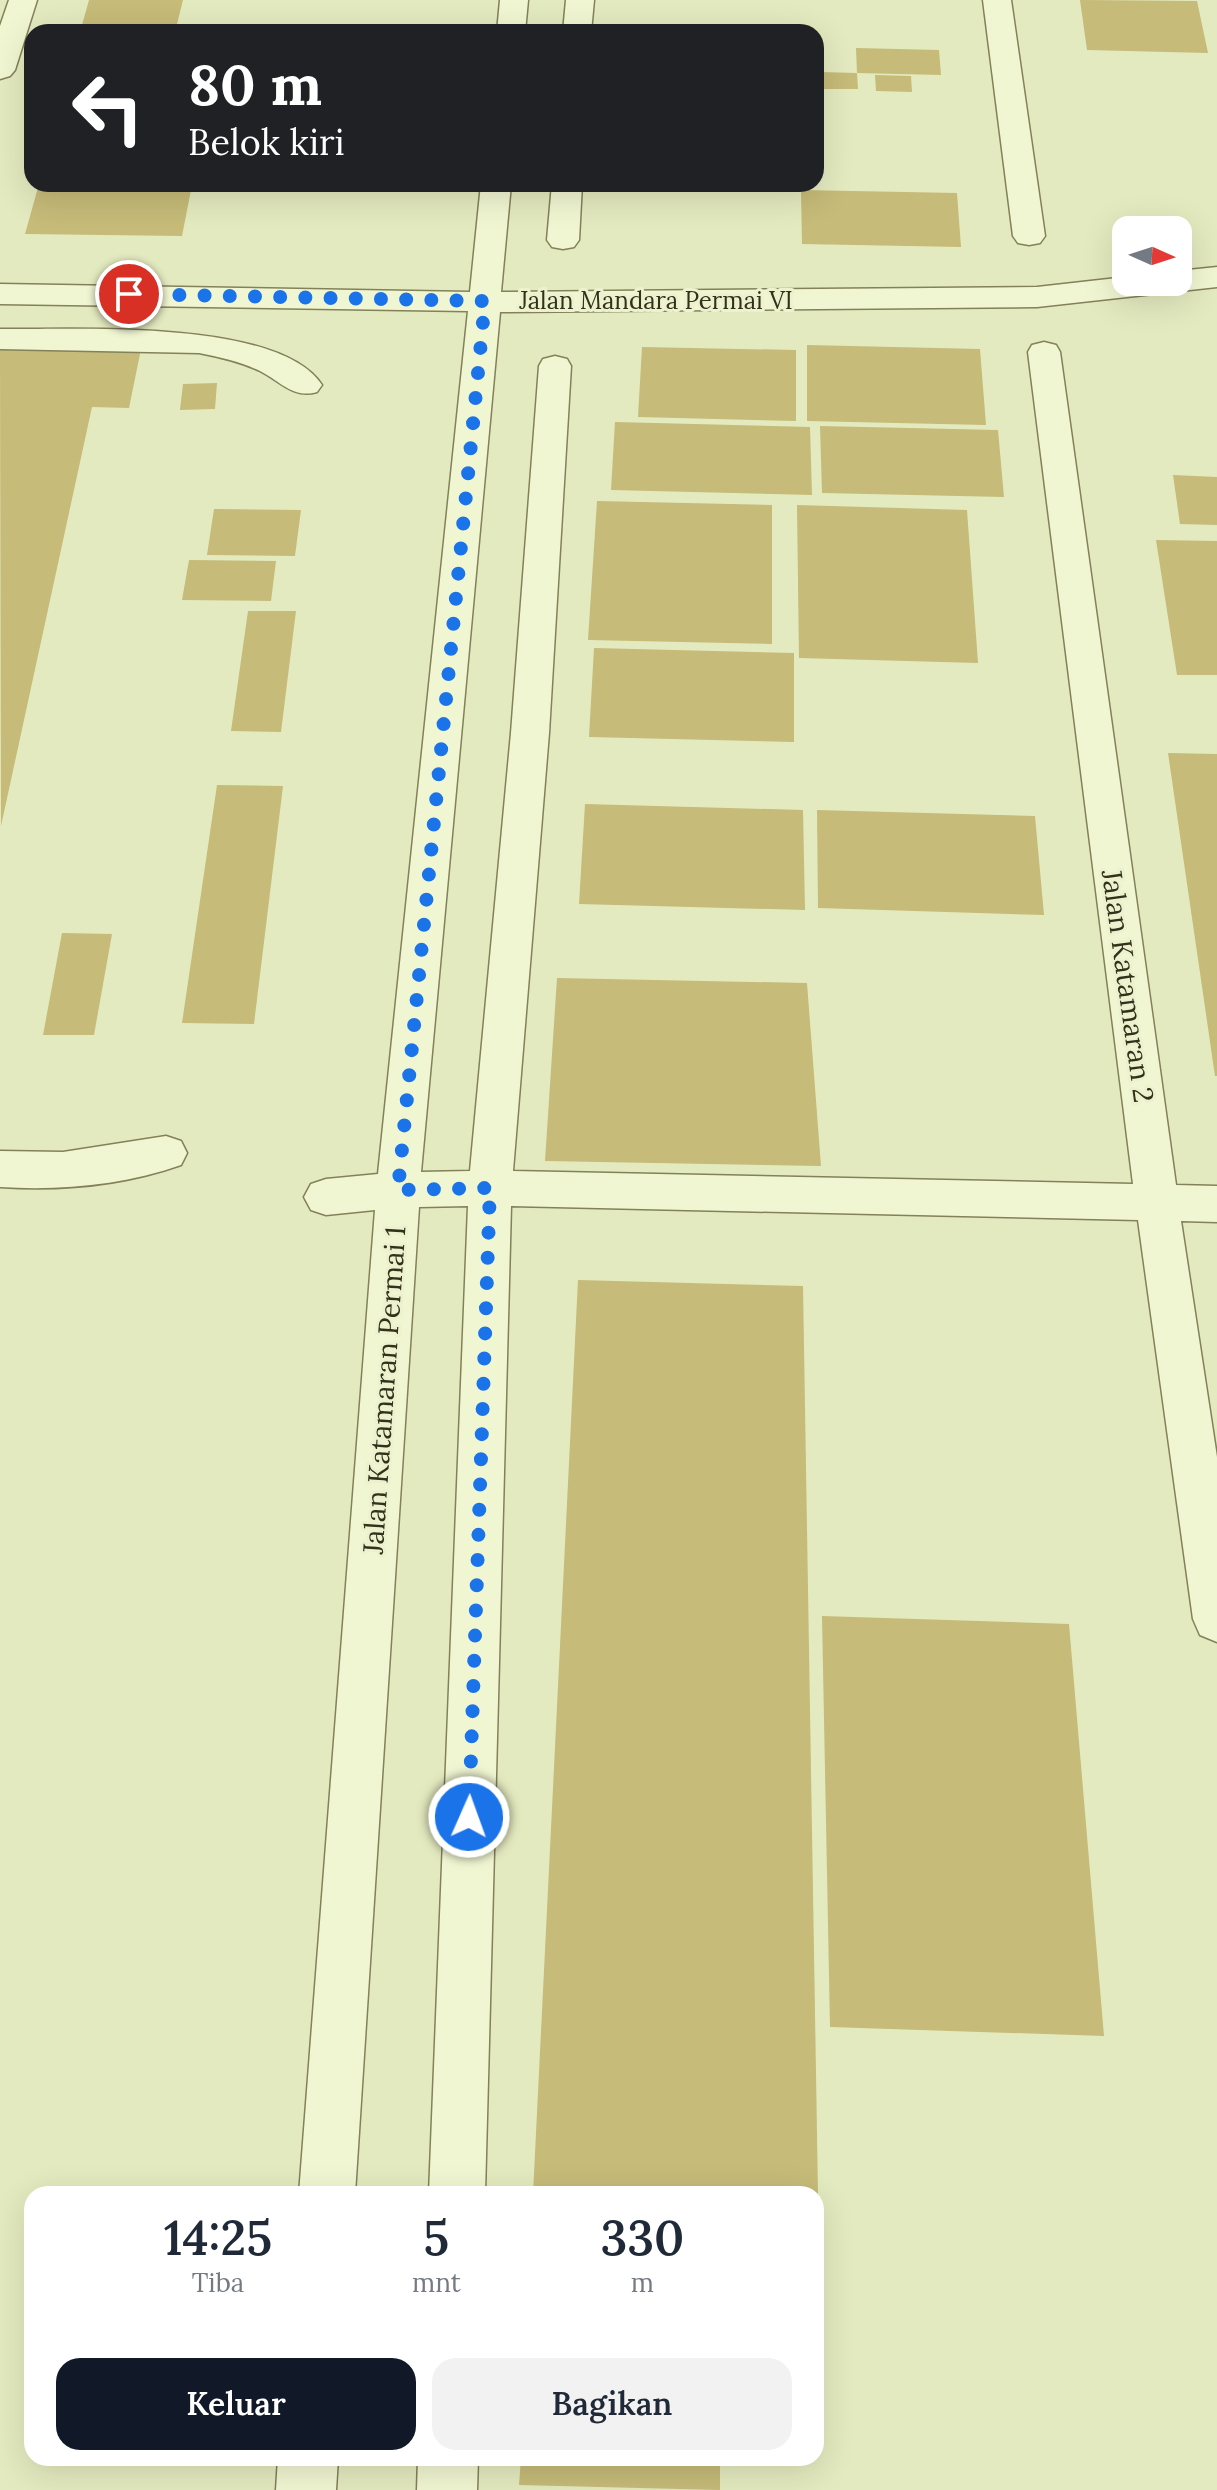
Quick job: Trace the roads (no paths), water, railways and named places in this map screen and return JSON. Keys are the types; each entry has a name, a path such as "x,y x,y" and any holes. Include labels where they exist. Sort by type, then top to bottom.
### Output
{"street":[{"path":"0,70 23,0"},
{"path":"512,24 514,0"},
{"path":"578,24 580,0"},
{"path":"997,0 1029,236"},
{"name":"Jalan Katamaran Permai 1","path":"328,2186 398,1190 495,192"},
{"path":"563,240 566,192"},
{"path":"1192,280 1217,277"},
{"name":"Jalan Mandara Permai VI","path":"0,294 559,303 1037,297 1112,288"},
{"path":"0,339 199,343 238,351 272,364 305,385"},
{"name":"Jalan Katamaran 2","path":"1044,352 1157,1203 1217,1619"},
{"path":"457,2186 490,1188 530,733 555,366"},
{"path":"0,1169 33,1173 83,1169 166,1153"},
{"path":"326,1197 398,1190 490,1188 1217,1204"},
{"path":"306,2490 308,2466"},
{"path":"447,2490 448,2466"}]}
